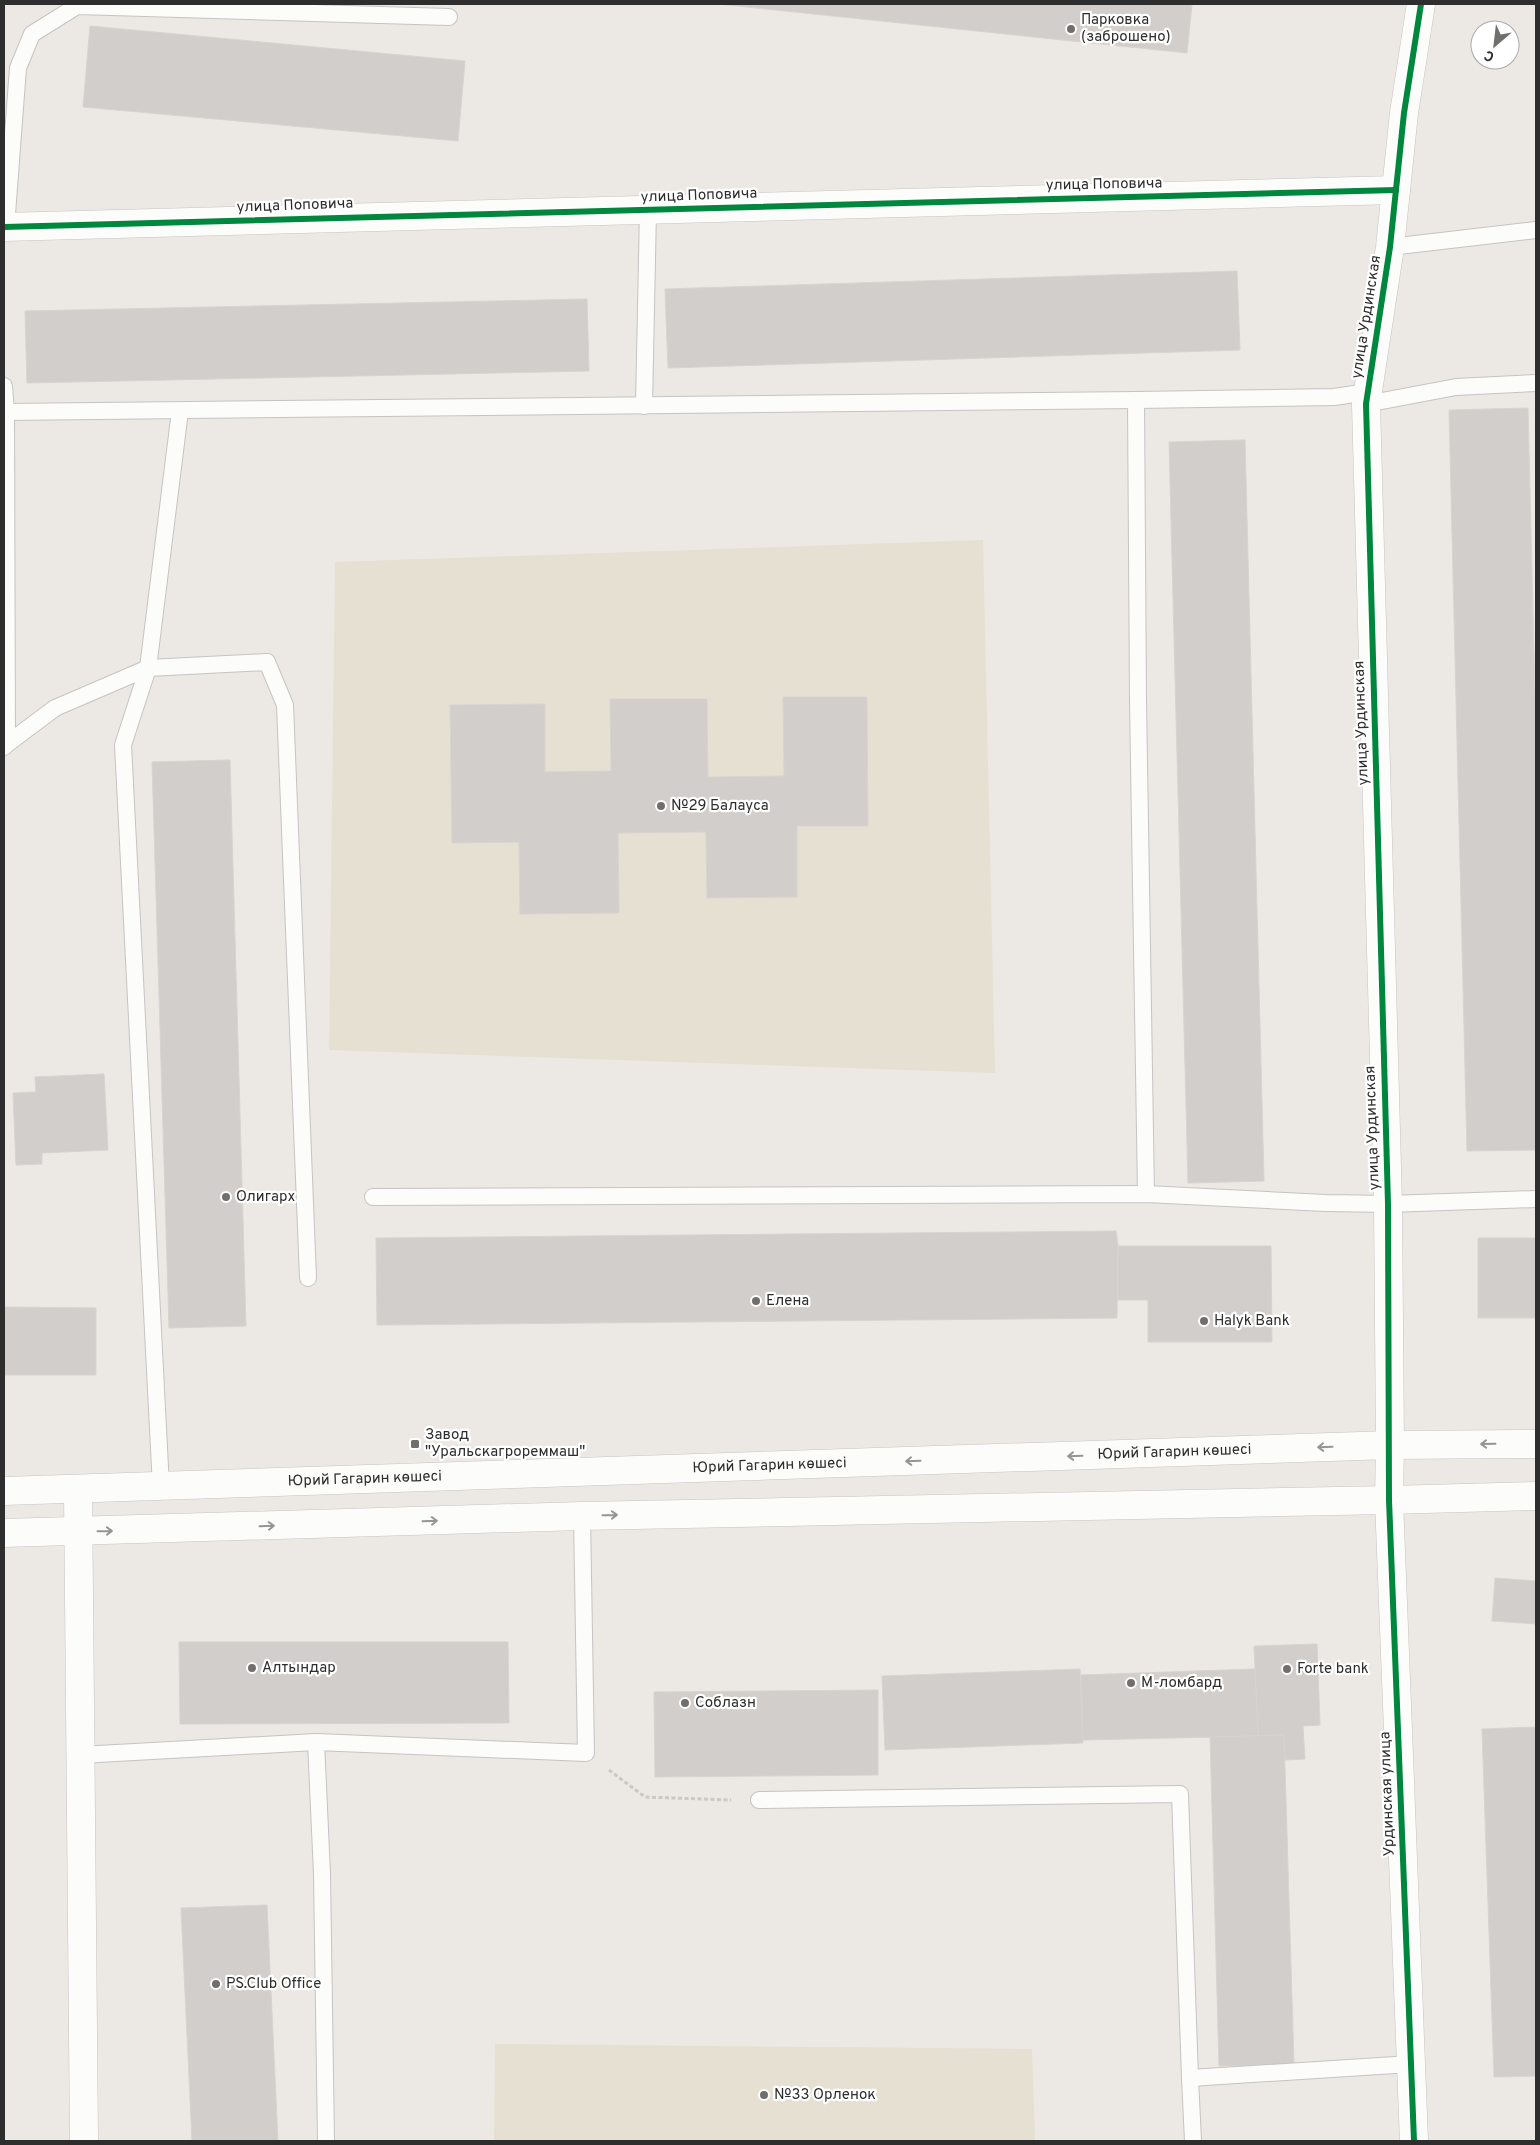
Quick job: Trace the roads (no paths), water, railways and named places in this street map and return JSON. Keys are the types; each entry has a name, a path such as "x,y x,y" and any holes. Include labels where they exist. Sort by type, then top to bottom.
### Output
{"street":[{"name":"улица Урдинская","path":"1390,1445 1388,1204 1367,398 1390,247 1404,113 1421,4"},
{"name":"улица Поповича","path":"5,227 1396,190"},
{"name":"Юрий Гагарин көшесі","path":"4,1491 1390,1445 1536,1444"},
{"name":"Урдинская улица","path":"1390,1445 1389,1500 1414,2141"},
{"path":"78,1490 84,2141"},
{"path":"4,1534 582,1516 1536,1496"}],"lane":[{"path":"5,227 18,68 32,34 77,6 449,17"},
{"path":"644,406 648,210"},
{"path":"1390,247 1536,230"},
{"path":"6,412 644,406 1334,396 1367,398 1456,387 1536,383"},
{"path":"4,386 6,412 5,745"},
{"path":"1136,400 1138,701 1146,1194"},
{"path":"161,1487 123,745 148,668 180,411"},
{"path":"5,745 55,708 148,668 267,662 285,705 308,1278"},
{"path":"373,1197 1146,1194 1325,1203 1388,1204 1536,1199"},
{"path":"80,1755 316,1742 586,1753 582,1516"},
{"path":"316,1742 322,1874 326,2141"},
{"path":"759,1800 1180,1794 1193,2141"},
{"path":"1190,2078 1411,2064"}],"place":[{"name":"Парковка (заброшено)","path":"1071,29"},
{"name":"№29 Балауса","path":"661,806"},
{"name":"Олигарх","path":"226,1197"},
{"name":"Елена","path":"756,1301"},
{"name":"Halyk Bank","path":"1204,1321"},
{"name":"Завод \"Уральскагрореммаш\"","path":"415,1444"},
{"name":"Алтындар","path":"252,1668"},
{"name":"Forte bank","path":"1287,1669"},
{"name":"М-ломбард","path":"1131,1683"},
{"name":"Соблазн","path":"685,1703"},
{"name":"PS.Club Office","path":"216,1984"},
{"name":"№33 Орленок","path":"764,2095"}]}
